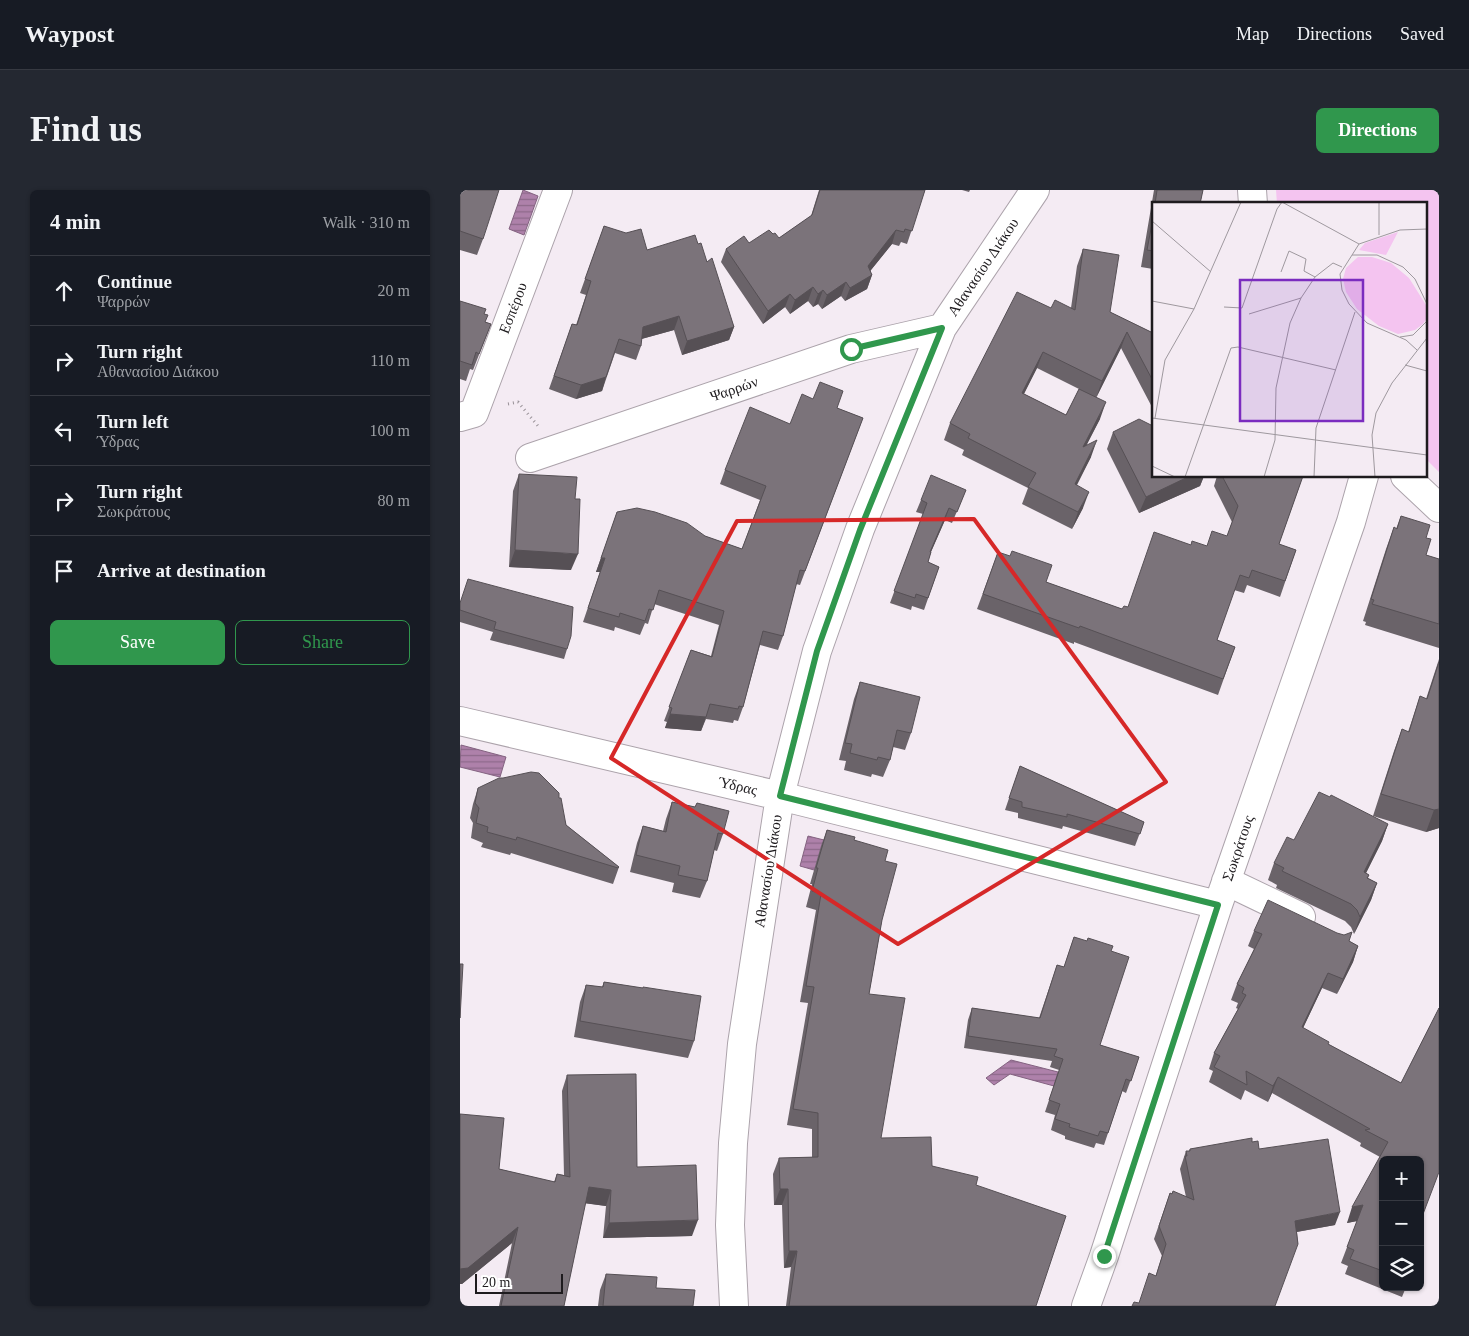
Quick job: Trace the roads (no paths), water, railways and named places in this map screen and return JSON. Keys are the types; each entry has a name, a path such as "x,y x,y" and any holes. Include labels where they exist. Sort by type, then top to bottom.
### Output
{"street":[{"name":"Εσπέρου","path":"467,415 558,190"},
{"name":"Αθανασίου Διάκου","path":"734,1306 730,1216 733,1143 742,1044 780,796 820,642 860,530 942,328 1035,190"},
{"name":"Ψαρρών","path":"542,454 851,349 942,328"},
{"name":"Σωκράτους","path":"1086,1306 1222,893 1351,522 1363,478"},
{"path":"1407,478 1439,508"},
{"name":"Ύδρας","path":"460,721 780,796 1222,893 1321,926"}]}
